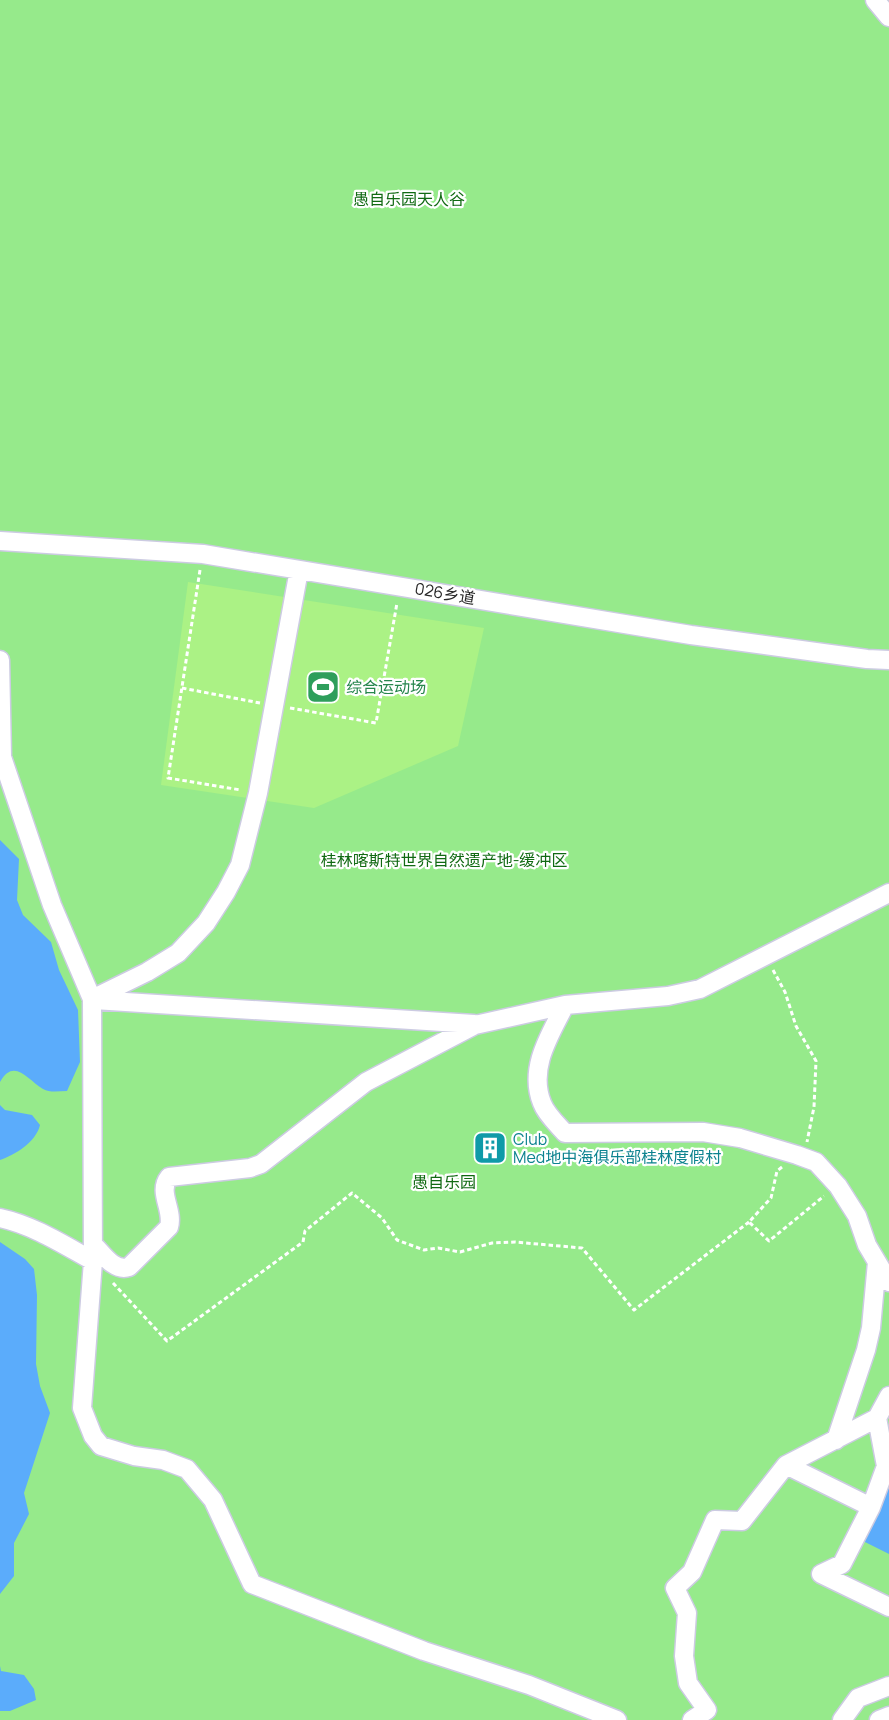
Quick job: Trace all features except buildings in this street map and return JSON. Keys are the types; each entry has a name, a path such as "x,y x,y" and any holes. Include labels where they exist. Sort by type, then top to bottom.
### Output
{"street":[{"path":"875,0 889,17"},
{"name":"026乡道","path":"0,541 202,554 691,635 889,660"},
{"path":"92,999 147,972 178,953 206,923 240,865 258,793 299,570"},
{"path":"0,660 2,757 52,905 92,999 93,1253 82,1408 93,1436 101,1446 134,1456 164,1460 187,1468 213,1500 252,1584 424,1651 529,1684 616,1720"},
{"path":"92,999 475,1024 565,1005 668,996 700,989 889,893"},
{"path":"565,1005 543,1050 537,1070 537,1085 542,1104 565,1133 703,1132 740,1138 816,1162 838,1186 857,1216 867,1245 889,1282"},
{"path":"0,1218 93,1253 122,1269 129,1267 169,1227 171,1220 164,1189 169,1177 254,1167 261,1164 366,1082 475,1024"},
{"path":"836,1440 866,1350 871,1328 877,1262"},
{"path":"692,1720 707,1710 688,1683 684,1656 687,1613 675,1588 692,1572 715,1520 742,1521 786,1465 878,1418 889,1396"},
{"path":"878,1418 886,1466 871,1507 842,1564 820,1574 889,1607"},
{"path":"786,1465 871,1507"},
{"path":"842,1720 858,1698 889,1686"},
{"path":"879,1720 889,1716"}],"path":[{"path":"202,554 168,778 258,793"},
{"path":"182,688 376,723 400,585"},
{"path":"93,1253 167,1341 303,1242 305,1231 351,1193 382,1218 397,1240 424,1250 438,1248 460,1252 492,1242 582,1248 634,1310 749,1222 771,1198 777,1170 807,1144 814,1107 816,1061 796,1026 785,992 765,955"},
{"path":"749,1222 769,1241 838,1186"}],"green space":[{"name":"愚自乐园","path":"0,0 889,0 889,1720 0,1720"},
{"name":"综合运动场","path":"188,582 484,628 458,746 314,808 161,785"}],"water":[{"path":"0,840 19,859 17,900 23,915 51,942 59,970 78,1010 80,1062 67,1091 46,1090 16,1071 5,1075 0,1082"},
{"path":"0,1105 5,1110 32,1115 40,1125 30,1142 12,1155 0,1160"},
{"path":"0,1242 25,1259 34,1269 37,1295 36,1364 40,1386 50,1413 24,1493 29,1514 14,1543 14,1576 0,1594"},
{"path":"889,1486 889,1554 863,1541"},
{"path":"0,1666 1,1671 24,1675 34,1689 36,1700 10,1711 0,1711"}],"place":[{"name":"综合运动场","path":"323,687"},
{"name":"Club Med地中海俱乐部桂林度假村","path":"490,1148"}],"park label":[{"name":"愚自乐园天人谷","path":"409,199"},
{"name":"桂林喀斯特世界自然遗产地-缓冲区","path":"444,860"}]}
